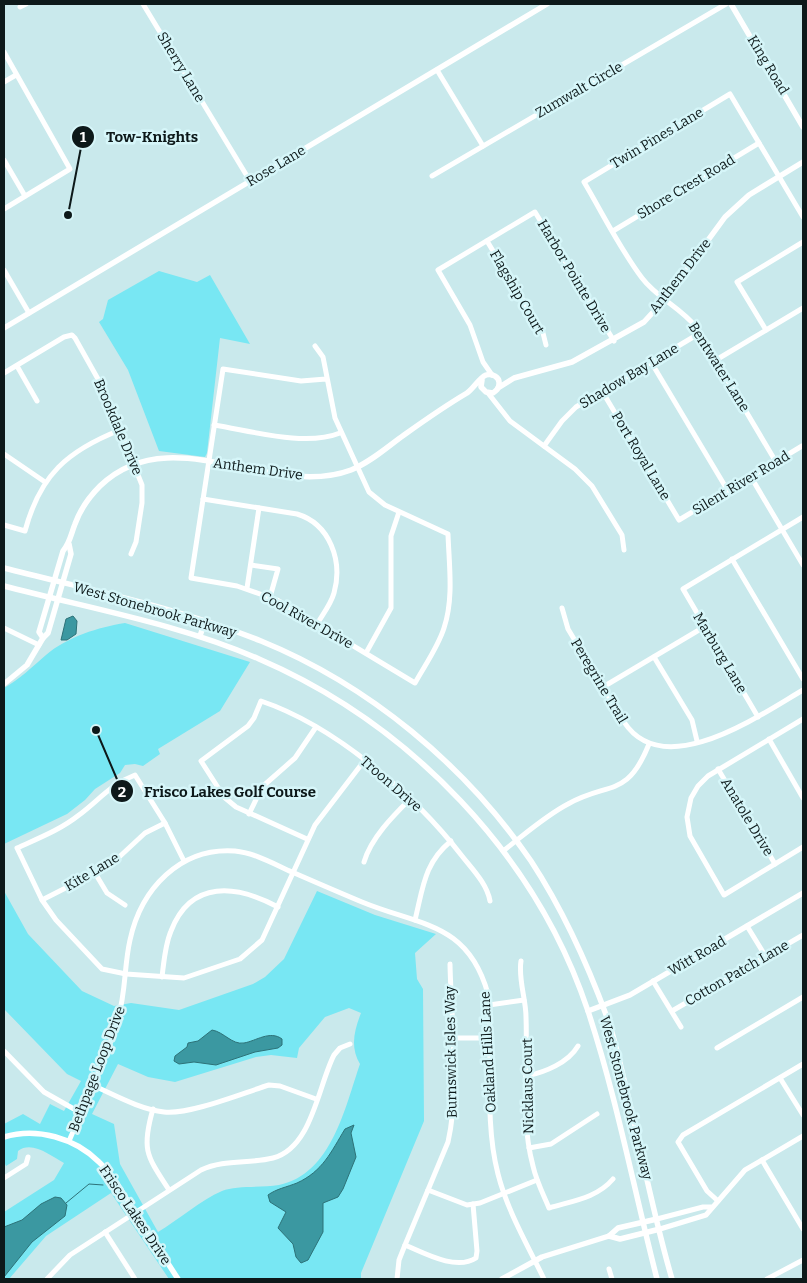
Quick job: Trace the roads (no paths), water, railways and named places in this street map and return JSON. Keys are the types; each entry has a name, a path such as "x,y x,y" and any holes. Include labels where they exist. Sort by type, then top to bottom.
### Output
{"street":[{"path":"20,8 26,4"},
{"name":"Sherry Lane","path":"143,4 250,182"},
{"name":"Rose Lane","path":"4,328 547,4"},
{"name":"Zumwalt Circle","path":"432,176 726,4"},
{"name":"King Road","path":"731,4 803,127"},
{"path":"4,52 70,169 4,209"},
{"path":"438,70 483,146"},
{"path":"4,82 16,75"},
{"name":"Twin Pines Lane","path":"584,182 730,94 759,143"},
{"path":"759,143 803,217"},
{"name":"Shore Crest Road","path":"613,231 759,143"},
{"path":"4,160 25,196"},
{"name":"Anthem Drive","path":"498,389 514,378 572,362 614,341 644,322 665,299 725,217 749,195 803,162"},
{"name":"Bentwater Lane","path":"584,182 642,279 685,313 700,333 776,462"},
{"name":"Harbor Pointe Drive","path":"487,241 535,212 614,341"},
{"path":"487,241 438,270 470,325 483,362 499,381 497,404"},
{"name":"Flagship Court","path":"487,241 543,334 546,344"},
{"path":"766,330 737,282 803,242"},
{"path":"4,270 29,313"},
{"path":"716,360 803,308"},
{"name":"Shadow Bay Lane","path":"544,446 562,421 576,407 700,333"},
{"name":"Brookdale Drive","path":"16,366 64,337 72,335 100,381 142,485 136,542 131,554"},
{"path":"315,346 323,357 332,411 357,467 373,496 385,506 399,512 391,536 391,608 366,653"},
{"path":"483,362 481,387 510,421 575,469 592,486 622,535 624,550"},
{"path":"651,362 728,491"},
{"path":"4,373 16,366 37,401"},
{"path":"317,624 331,602 335,588 334,552 327,536 318,525 306,517 203,499 223,369 302,381 326,379"},
{"path":"482,379 493,375"},
{"name":"Anthem Drive","path":"493,375 514,378"},
{"name":"Anthem Drive","path":"42,638 39,632 63,551 69,544 77,518 93,494 109,478 134,464 166,458 209,462 311,477 331,475 357,467 430,416 467,393 482,379"},
{"path":"487,392 498,389"},
{"name":"Anthem Drive","path":"467,393 478,390 487,392"},
{"name":"Port Royal Lane","path":"602,391 679,520"},
{"path":"214,425 306,439 324,438 340,432"},
{"path":"4,525 25,531 34,503 45,482 59,465 75,451 120,430"},
{"name":"Silent River Road","path":"679,520 802,446"},
{"path":"4,454 45,482"},
{"path":"751,477 803,565"},
{"name":"Cool River Drive","path":"203,499 191,578 247,588 270,597 415,682 437,645 447,617 450,592 448,534 399,512"},
{"path":"247,588 259,508"},
{"path":"803,517 732,559 803,679"},
{"name":"Anthem Drive","path":"4,684 27,665 42,638 48,633 71,554 69,544"},
{"name":"Marburg Lane","path":"732,559 683,589 758,717"},
{"path":"251,565 278,569 270,597"},
{"name":"West Stonebrook Parkway","path":"4,568 205,621 293,656 372,702 401,723 444,761 500,820 532,864 568,925 602,1007 618,1059 672,1279"},
{"name":"West Stonebrook Parkway","path":"4,586 200,636 259,658 297,677 371,722 432,773 465,805 503,851 536,901 554,933 588,1011 657,1279"},
{"name":"Peregrine Trail","path":"562,608 568,629 627,726 637,737 649,744"},
{"path":"200,636 205,621"},
{"path":"603,687 704,627"},
{"path":"4,628 39,645"},
{"path":"654,657 692,720 697,741"},
{"path":"503,851 568,804 610,790 625,782 640,765 649,744 669,747 727,734 803,690"},
{"name":"Troon Drive","path":"249,814 236,807 224,797 201,761 248,726 254,718 261,701 286,710 316,727 364,761 410,799 451,842 488,890 490,902"},
{"path":"803,719 704,779 695,789 688,807 688,831 724,895 803,848"},
{"path":"307,839 249,814 262,787 295,758 316,727"},
{"path":"769,740 803,798"},
{"path":"184,861 165,823 135,775 126,778 98,796 86,809 54,832 17,848 42,900 73,941 102,969 126,974 184,978 240,959 262,940 294,872 307,839 315,825 364,761"},
{"name":"Anatole Drive","path":"718,769 775,864"},
{"path":"364,862 367,851 410,799"},
{"name":"Kite Lane","path":"42,900 95,874 117,859 145,833 165,823"},
{"path":"415,920 429,865 440,850 451,842"},
{"name":"Bethpage Loop Drive","path":"69,1141 116,1026 124,994 130,938 147,896 167,872 184,861 206,854 234,851 249,854 294,872"},
{"name":"Oakland Hills Lane","path":"294,872 380,909 415,920 452,936 463,946 481,974 489,1005 494,1152 504,1193 544,1279"},
{"path":"95,874 107,894 124,905"},
{"path":"162,977 170,932 178,915 195,898 216,890 240,890 278,907"},
{"name":"Witt Road","path":"588,1011 630,995 803,893"},
{"path":"747,926 766,957"},
{"name":"Cotton Patch Lane","path":"672,1011 803,935"},
{"name":"Nicklaus Court","path":"521,961 520,970 526,1015 529,1148 537,1180 550,1208 595,1194 604,1189 613,1180"},
{"name":"Burnswick Isles Way","path":"396,1279 399,1260 448,1142 451,1129 454,1099 450,964"},
{"path":"653,981 681,1027"},
{"path":"718,1048 803,997"},
{"path":"489,1005 524,1000"},
{"path":"452,1038 490,1038"},
{"path":"47,1279 70,1255 135,1212 212,1165 274,1158 284,1153 301,1138 334,1055 340,1048 350,1044"},
{"path":"527,1076 545,1073 574,1052 578,1046"},
{"path":"4,1051 44,1092 81,1112"},
{"path":"718,1200 707,1191 678,1142 683,1135 803,1064"},
{"path":"780,1078 803,1115"},
{"path":"92,1084 154,1110 166,1112 185,1110 269,1085 280,1086 316,1099"},
{"path":"154,1110 146,1137 146,1149 151,1162 170,1190"},
{"path":"529,1148 558,1140 597,1114"},
{"name":"Frisco Lakes Drive","path":"4,1137 27,1133 69,1141 87,1151 100,1162 178,1279"},
{"path":"609,1236 620,1239 706,1216 745,1170 803,1136"},
{"path":"4,1178 26,1164 28,1157"},
{"path":"762,1160 803,1229"},
{"path":"428,1190 457,1203 473,1204 537,1180"},
{"path":"405,1245 441,1260 457,1262 476,1258 473,1204"},
{"path":"502,1279 535,1260 570,1247 609,1236 618,1228 703,1207 711,1208"},
{"path":"105,1232 135,1279"},
{"path":"770,1279 803,1260"},
{"path":"608,1269 612,1279"}],"waterway":[{"path":"66,1203 89,1184 103,1185"}],"place":[{"name":"Tow-Knights","path":"68,215"},
{"name":"Frisco Lakes Golf Course","path":"96,730"}]}
